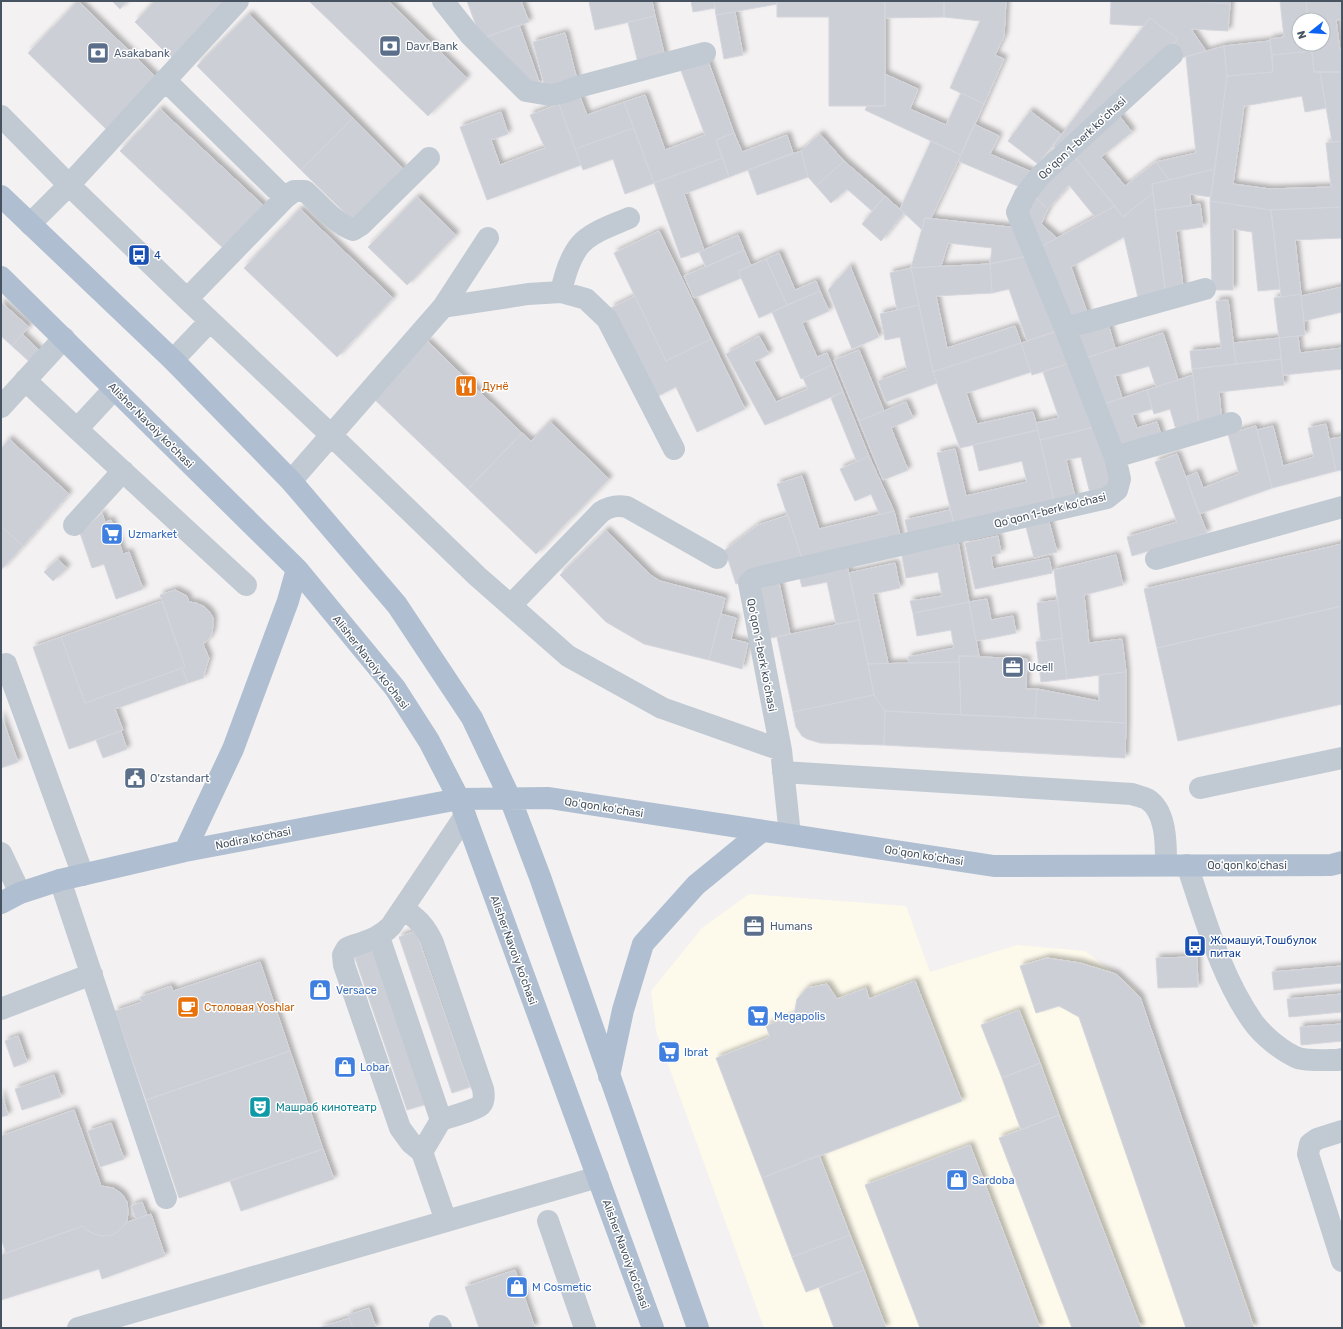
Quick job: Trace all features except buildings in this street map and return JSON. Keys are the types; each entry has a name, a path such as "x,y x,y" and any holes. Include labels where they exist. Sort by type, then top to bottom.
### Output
{"main road":[{"path":"1,196 173,360 291,481 397,605 472,718 510,798 540,877 698,1328"},
{"name":"Alisher Navoiy ko'chasi","path":"1,277 296,569 395,688 429,740 462,808 653,1328"},
{"path":"185,851 233,749 288,600 296,569"},
{"name":"Nodira ko'chasi","path":"10,898 60,880 185,851 462,808 510,798"},
{"name":"Qoʻqon koʻchasi","path":"510,798 549,798 994,866 1331,865 1342,862"},
{"path":"609,1076 623,1010 642,944 696,885 762,831"}],"street":[{"path":"30,224 70,185 238,1"},
{"path":"443,1 470,35 526,91 550,95 561,93 581,86 705,53"},
{"name":"Qoʻqon 1-berk koʻchasi","path":"790,835 781,750 748,583 753,579 764,576 1107,498 1117,490 1120,479 1116,457 1017,212 1025,195 1040,176 1172,56"},
{"path":"165,80 285,198"},
{"path":"1,116 210,322 331,435 477,576 568,656 662,708 781,750"},
{"path":"187,299 285,198 294,191 305,191 337,222 344,227 353,230 361,225 429,158"},
{"path":"561,292 567,269 580,246 597,232 629,218"},
{"path":"291,481 443,307 488,238"},
{"path":"1065,328 1205,289"},
{"path":"443,307 528,294 561,292 586,299 608,319 674,449"},
{"path":"173,360 210,322"},
{"path":"1,407 64,338"},
{"path":"25,380 246,585"},
{"path":"77,429 114,389"},
{"path":"1116,457 1230,423"},
{"path":"74,525 123,472"},
{"path":"511,605 601,512 608,507 618,505 627,507 717,558"},
{"path":"1156,559 1342,507"},
{"path":"6,664 83,875"},
{"path":"1200,788 1342,758"},
{"path":"783,772 1132,794 1147,799 1156,809 1162,823 1166,840 1166,865"},
{"path":"446,1221 422,1152 411,1143 400,1128 344,965 343,955 347,948 379,937 391,926 404,908 462,808"},
{"path":"1,853 10,898"},
{"path":"1187,865 1221,962 1240,1001 1254,1024 1279,1048 1300,1059 1342,1059"},
{"path":"60,880 166,1198"},
{"path":"404,908 428,931 483,1089 484,1098 481,1105 441,1120 422,1152"},
{"path":"379,937 441,1120"},
{"path":"1,1008 92,974"},
{"path":"1342,1131 1317,1139 1310,1144 1308,1154 1338,1232 1342,1261"},
{"path":"78,1328 598,1177"},
{"path":"548,1221 585,1328"}],"shaded area":[{"name":"Sardoba","path":"749,894 906,906 930,972 1017,945 1085,951 1136,989 1257,1328 764,1328 656,1031 651,991 702,928"}],"place":[{"name":"Davr Bank","path":"390,46"},
{"name":"Asakabank","path":"98,53"},
{"name":"4","path":"139,255"},
{"name":"Дунё","path":"466,386"},
{"name":"Uzmarket","path":"112,534"},
{"name":"Ucell","path":"1013,667"},
{"name":"O'zstandart","path":"135,778"},
{"name":"Humans","path":"754,926"},
{"name":"Жомашуй,Тошбулок питак","path":"1195,946"},
{"name":"Versace","path":"320,990"},
{"name":"Столовая Yoshlar","path":"188,1007"},
{"name":"Megapolis","path":"758,1016"},
{"name":"Ibrat","path":"669,1052"},
{"name":"Lobar","path":"345,1067"},
{"name":"Машраб кинотеатр","path":"260,1107"},
{"name":"Sardoba","path":"957,1180"},
{"name":"M Cosmetic","path":"517,1287"}]}
